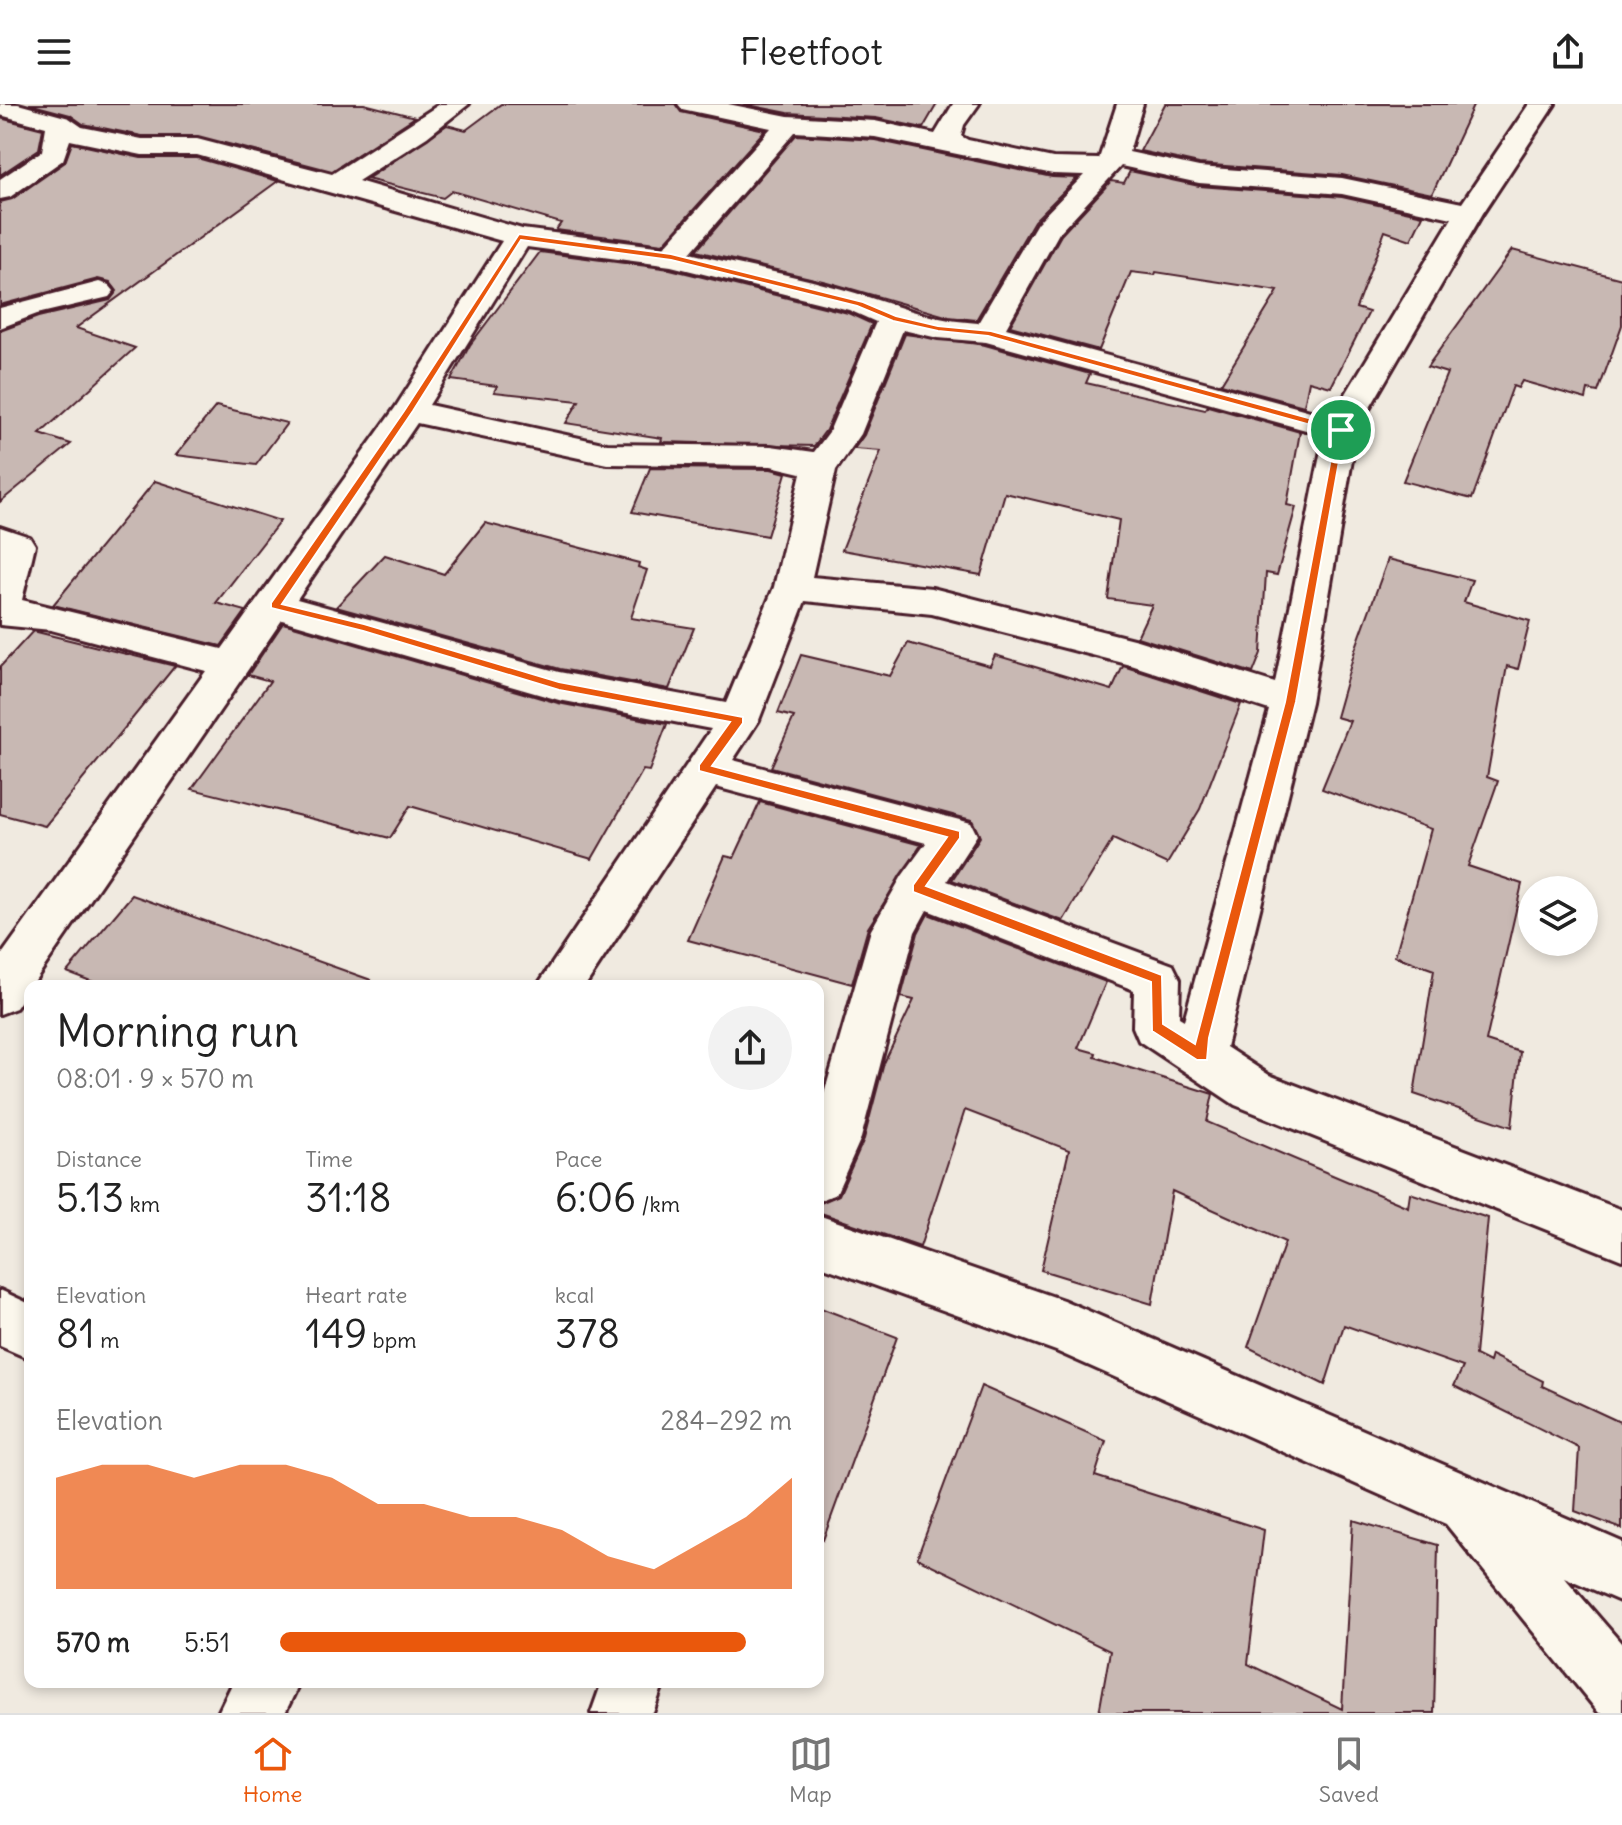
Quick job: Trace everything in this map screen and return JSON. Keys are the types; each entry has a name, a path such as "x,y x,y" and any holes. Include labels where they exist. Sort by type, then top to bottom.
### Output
{"street":[{"path":"336,183 418,132 456,104"},
{"path":"691,104 788,124 875,129 1053,166 1110,162 1199,175 1342,186 1469,213"},
{"path":"957,144 947,139 951,124 966,104"},
{"path":"988,333 1047,229 1110,162 1130,104"},
{"path":"1202,1056 1202,1038 1291,702 1341,430 1469,213 1542,104"},
{"path":"0,107 54,114 74,133 87,136 142,147 197,147 336,183 519,237 671,257 860,304 893,318 938,329 988,333 1341,430"},
{"path":"0,191 54,154 54,114"},
{"path":"671,257 788,124"},
{"path":"0,994 409,411 519,237"},
{"path":"0,319 28,307 99,291"},
{"path":"564,980 739,720 792,587 819,469 845,434 893,318"},
{"path":"409,411 607,454 771,456 807,461 819,469"},
{"path":"0,539 17,545 1,610 51,617 229,664"},
{"path":"792,587 932,601 1137,653 1291,702"},
{"path":"275,606 364,628 559,686 739,720"},
{"path":"704,768 956,835 917,888 893,930 836,1138 824,1164"},
{"path":"917,888 1157,979 1216,987"},
{"path":"1157,979 1156,1027 1252,1090 1622,1235"},
{"path":"824,1242 1063,1327 1622,1572"},
{"path":"0,1317 24,1329"},
{"path":"1462,1502 1622,1692"},
{"path":"249,1713 265,1688"},
{"path":"622,1713 631,1688"}],"building":[{"path":"29,104 364,104 415,117 332,171 198,136 142,136 83,124 70,115"},
{"path":"501,104 675,104 681,112 765,130 663,244 556,230 561,223 452,191 443,198 367,179 447,125 466,130"},
{"path":"743,104 937,104 923,128 876,118 788,113"},
{"path":"1165,104 1474,104 1432,194 1342,175 1199,164 1140,151"},
{"path":"0,118 43,129 39,149 0,175"},
{"path":"796,135 875,140 1052,177 1077,178 1034,221 976,320 949,317 827,282 696,251"},
{"path":"72,143 141,158 197,158 278,181 76,328 135,348 40,434 71,444 0,502 0,331 38,317 110,300 117,291 110,282 98,279 0,305 0,202 12,199 65,162"},
{"path":"1130,171 1199,186 1342,197 1423,215 1411,240 1385,231 1356,308 1369,312 1331,387 1309,381 1304,406 1221,384 1278,291 1156,272 1155,275 1131,272 1099,350 1010,326 1061,235 1111,181 1124,183"},
{"path":"1512,250 1622,279 1622,325 1598,392 1588,390 1586,399 1522,381 1518,388 1513,386 1472,499 1403,481 1447,373 1427,367"},
{"path":"540,252 670,269 848,313 872,324 826,430 814,446 661,442 662,438 566,423 579,401 494,392 497,386 451,380 470,345"},
{"path":"905,334 985,345 1090,374 1086,383 1205,410 1208,406 1300,432 1287,505 1296,507 1277,575 1266,573 1261,653 1253,673 1137,637 1152,605 1108,599 1119,520 1005,493 981,575 842,550 881,451 854,449 864,435"},
{"path":"216,406 287,423 256,465 176,455"},
{"path":"650,468 771,469 786,473 767,536 632,512"},
{"path":"155,481 280,521 216,603 246,611 221,646 53,605"},
{"path":"485,523 639,563 638,567 647,570 631,618 694,628 669,689 560,669 336,607 385,555 444,574"},
{"path":"1388,559 1472,580 1464,602 1530,621 1518,669 1507,666 1487,777 1498,781 1468,866 1518,883 1518,901 1486,1041 1520,1052 1512,1127 1414,1094 1434,970 1395,956 1431,829 1322,789 1350,721 1336,717 1355,650"},
{"path":"283,623 558,703 667,724 649,771 643,770 592,859 410,806 390,838 192,789 270,681 248,675"},
{"path":"33,631 175,666 45,826 0,814 0,667"},
{"path":"908,643 990,666 995,655 1112,690 1123,666 1241,704 1200,809 1167,864 1113,839 1063,921 952,880 980,837 972,820 771,767 794,717 778,713 801,655 890,676"},
{"path":"760,802 921,845 868,928 852,984 688,940 725,856 734,858"},
{"path":"132,895 371,980 88,980 67,972"},
{"path":"928,914 1106,982 1078,1048 1096,1053 1095,1057 1213,1094 1207,1122 1408,1207 1410,1193 1488,1218 1475,1355 1489,1362 1491,1355 1543,1381 1542,1386 1622,1423 1622,1529 1575,1511 1579,1448 1454,1386 1463,1367 1344,1325 1325,1385 1248,1347 1285,1242 1172,1191 1152,1304 1041,1270 1069,1150 965,1110 920,1247 824,1214 824,1201 839,1195 864,1139 884,1063 914,1000 901,997 918,933"},
{"path":"824,1309 897,1337 824,1537"},
{"path":"981,1386 1106,1441 1095,1476 1264,1530 1248,1664 1342,1709 1353,1520 1438,1545 1434,1713 1099,1713 1110,1651 917,1558"}],"route":[{"path":"519,237 671,257 860,304 893,318 938,329 988,333 1341,430 1291,702 1202,1038 1202,1056 1156,1027 1157,979 917,888 940,862 956,835 704,768 739,720 559,686 364,628 275,606 409,411 519,237"}]}
